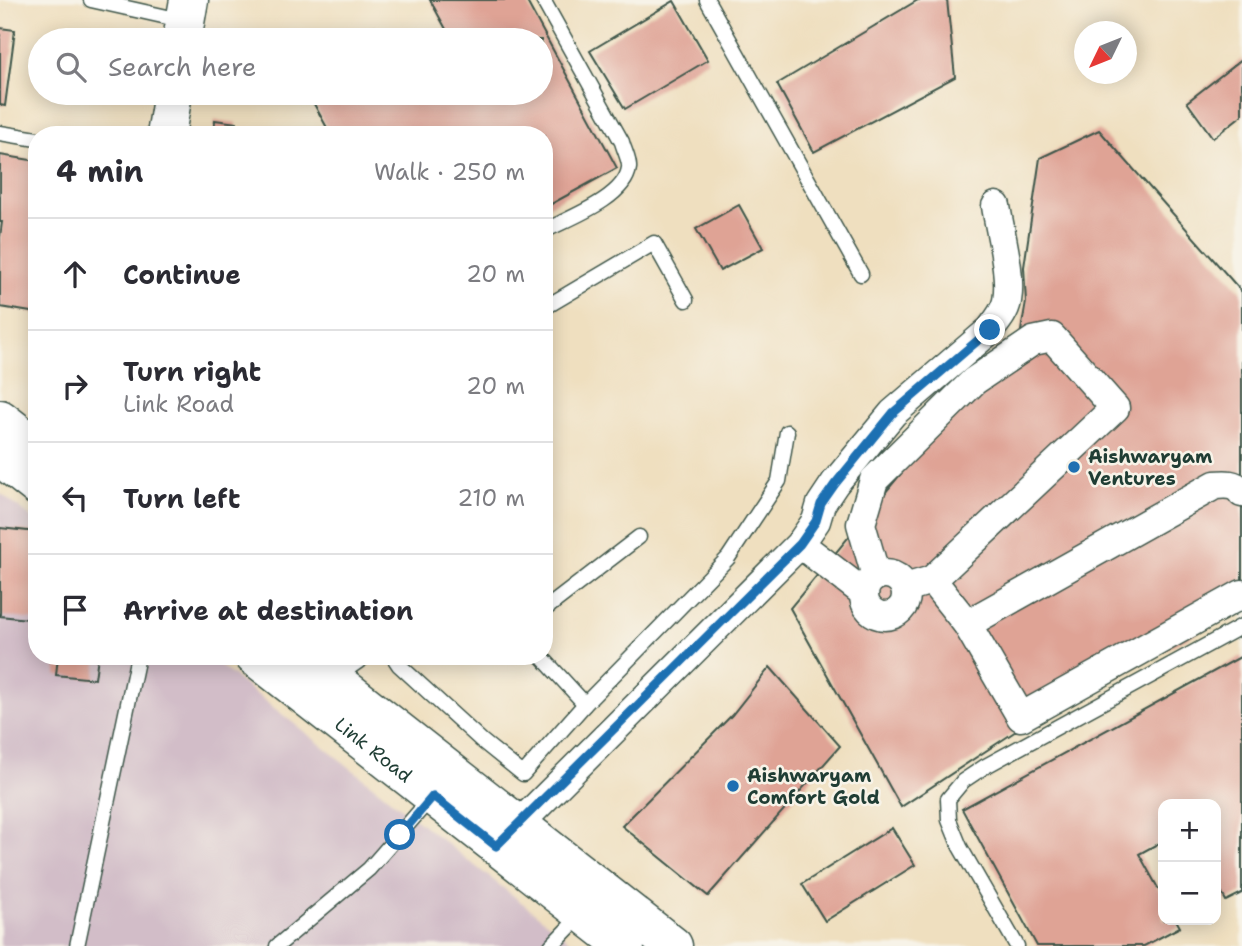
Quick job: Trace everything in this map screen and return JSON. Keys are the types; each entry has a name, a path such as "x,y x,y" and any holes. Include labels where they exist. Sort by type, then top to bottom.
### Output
{"street":[{"path":"168,126 171,105"},
{"path":"507,835 800,544 816,521 821,504 835,484 893,413 990,330 1001,316 1007,301 1007,273 996,206"},
{"path":"1052,337 1115,408 919,584 907,595 902,608 891,615 878,614 867,606 870,584 861,524 873,480 975,382 1033,341 1052,337"},
{"path":"0,419 28,441"},
{"path":"0,457 28,479"},
{"path":"967,624 1215,485 1227,484 1239,488 1242,493"},
{"path":"800,544 870,584"},
{"path":"870,584 890,574 902,582 919,584 967,624 1021,717 1242,594"},
{"name":"Link Road","path":"267,665 442,784 507,835 673,946"},
{"name":"Link Road","path":"314,665 442,784"},
{"name":"Link Road","path":"507,835 583,913 625,946"}],"lane":[{"path":"94,0 185,20"},
{"path":"543,0 622,142 630,166 624,183 608,197 553,226"},
{"path":"707,0 861,274"},
{"path":"0,133 28,138"},
{"path":"553,303 654,243 686,300"},
{"path":"399,665 482,741 523,774 584,704 729,558 779,481 787,432"},
{"path":"553,603 639,537"},
{"path":"1017,946 960,847 949,820 948,799 963,781 984,766 1242,626"},
{"path":"77,946 136,665"},
{"path":"332,679 353,665"},
{"path":"549,665 584,704"},
{"path":"277,946 369,869 442,784"},
{"path":"551,946 583,913"}],"shaded area":[{"path":"0,493 28,515 28,665 219,665 577,946 0,946"}],"building":[{"path":"430,0 526,0 541,28 445,28"},
{"path":"918,0 947,0 955,77 814,152 777,84"},
{"path":"674,1 708,60 625,109 590,51"},
{"path":"0,28 15,30 5,106 0,105"},
{"path":"553,50 617,168 553,203 553,126 326,126 315,105 553,105"},
{"path":"1242,59 1242,115 1213,138 1187,102"},
{"path":"215,120 237,123 236,126 215,126"},
{"name":"Aishwaryam Ventures","path":"1099,130 1242,292 1242,608 1016,731 901,807 790,608 923,447 1016,360 1026,302 1024,267 1040,158"},
{"path":"0,155 28,160 28,312 0,307"},
{"path":"739,205 763,248 720,271 696,229"},
{"path":"0,528 28,531 28,619 0,616"},
{"path":"1242,656 1242,893 1226,901 1221,892 1221,799 1158,799 1158,844 1139,854 1158,888 1158,925 1180,927 1144,946 1037,946 962,809"},
{"path":"57,665 97,665 95,679 56,675"},
{"name":"Aishwaryam Comfort Gold","path":"770,667 840,746 708,896 622,826 732,715"},
{"path":"892,828 915,865 825,921 802,884"}],"place":[{"name":"Aishwaryam Ventures","path":"1074,467"},
{"name":"Aishwaryam Comfort Gold","path":"733,786"}],"route":[{"path":"400,835 433,796 496,846 800,544 816,521 821,504 835,484 893,413 990,330"}]}
